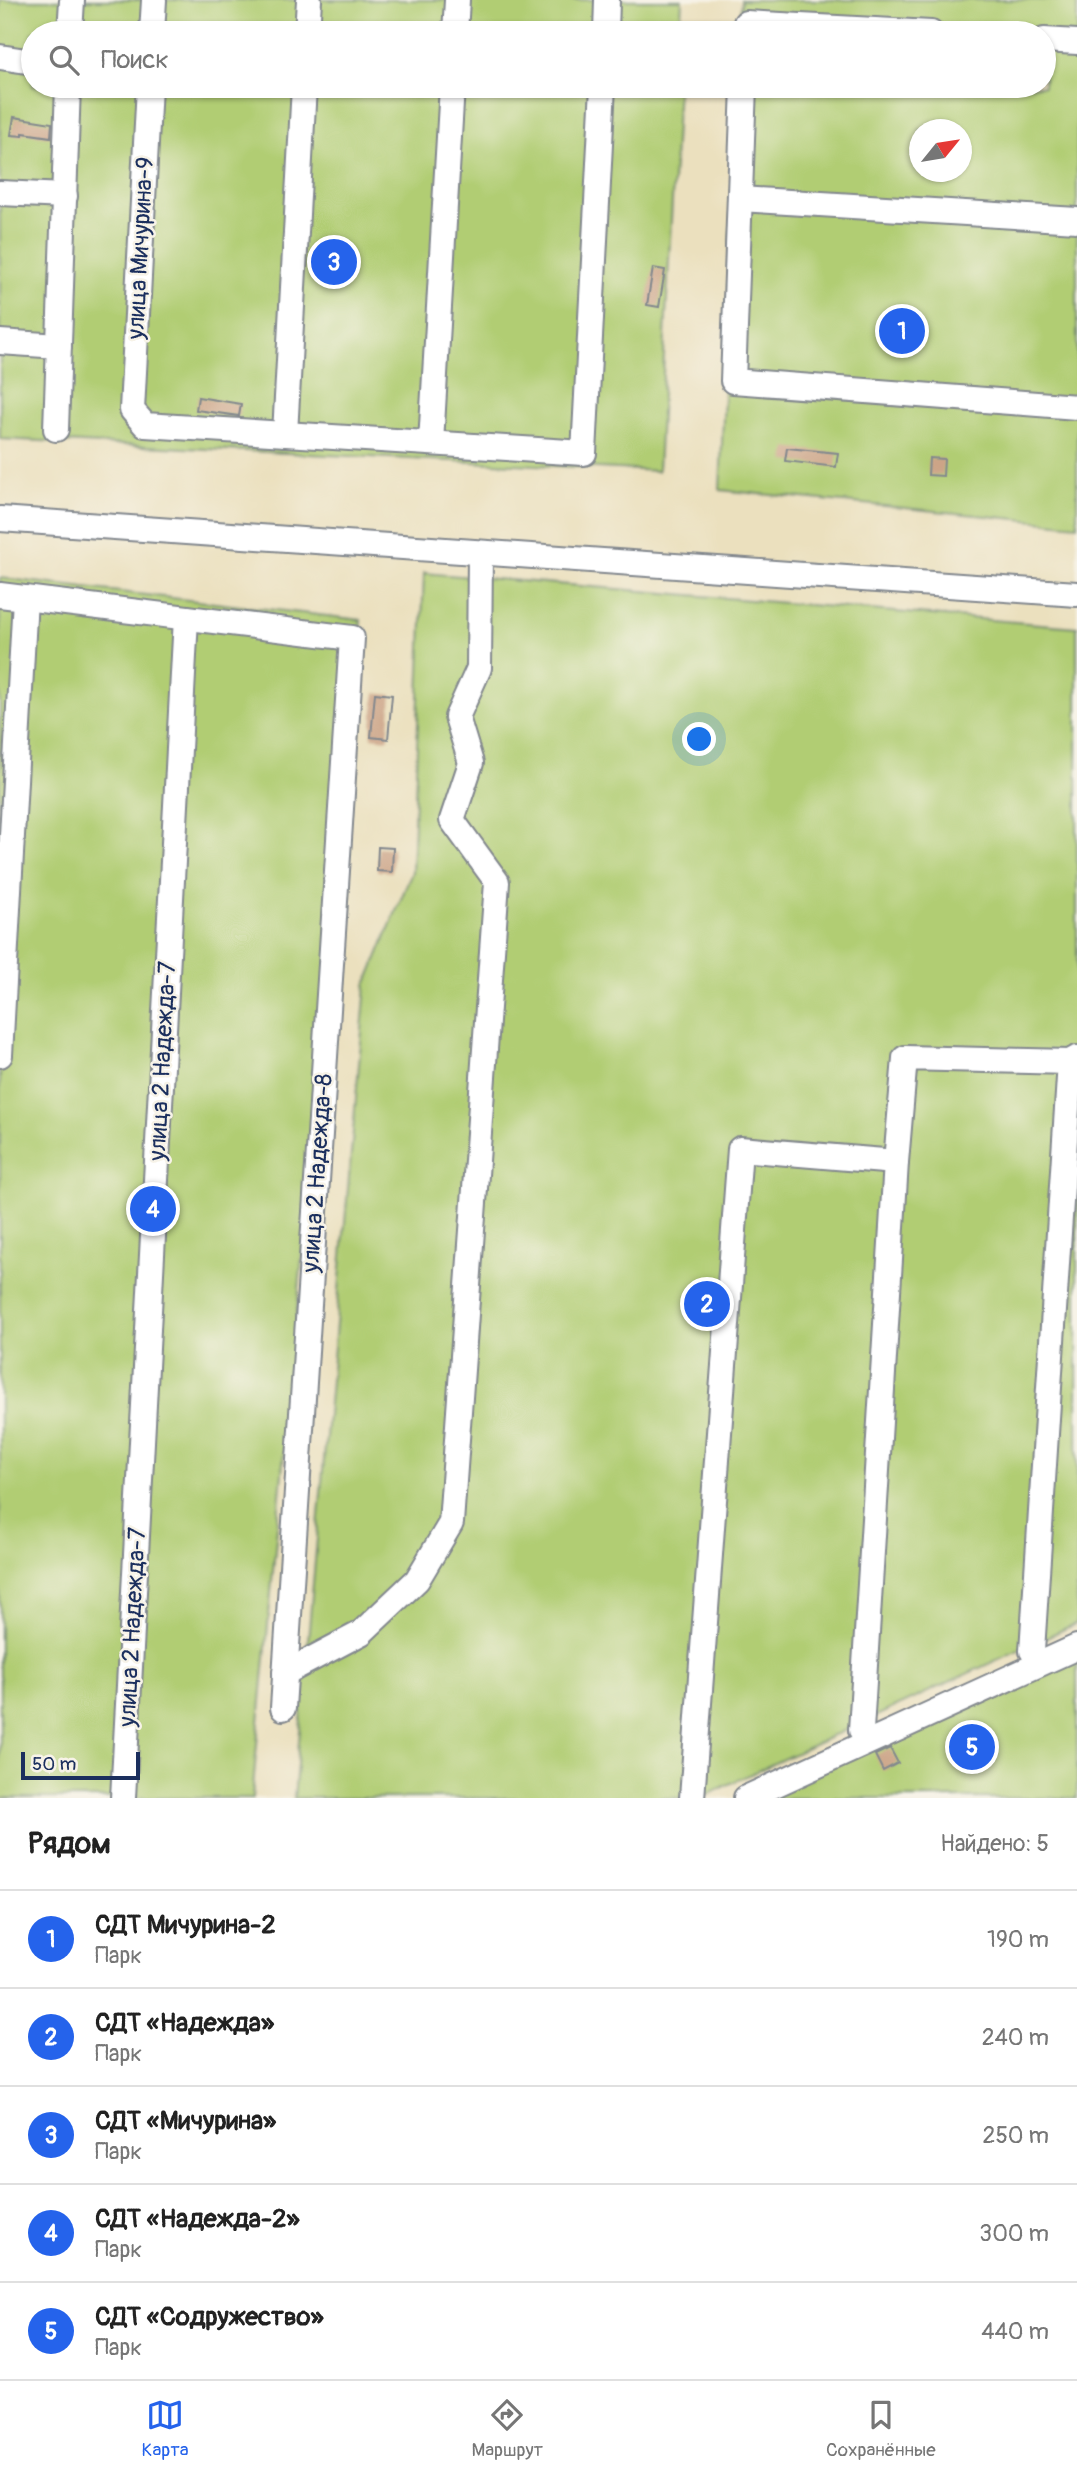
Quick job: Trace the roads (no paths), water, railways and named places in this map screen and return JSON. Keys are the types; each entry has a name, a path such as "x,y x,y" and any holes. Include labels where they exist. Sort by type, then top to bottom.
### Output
{"street":[{"path":"71,21 72,0"},
{"path":"153,21 154,0"},
{"path":"308,21 309,0"},
{"path":"456,21 457,0"},
{"path":"606,21 607,0"},
{"path":"746,19 772,21"},
{"path":"1056,41 1077,42"},
{"path":"0,57 21,60"},
{"path":"56,429 68,98"},
{"name":"улица Мичурина-9","path":"148,98 132,410 145,425 285,434"},
{"path":"303,98 285,434 584,453 602,98"},
{"path":"431,443 451,98"},
{"path":"744,98 733,381 1077,407"},
{"path":"0,193 65,196"},
{"path":"740,198 1077,220"},
{"path":"0,342 59,346"},
{"path":"0,519 1077,594"},
{"path":"285,1673 361,1633 417,1580 451,1523 497,882 452,820 471,763 457,717 479,668 480,553"},
{"path":"0,595 186,618"},
{"path":"0,1055 25,598"},
{"name":"улица 2 Надежда-8","path":"186,618 352,638 283,1708"},
{"name":"улица 2 Надежда-7","path":"123,1798 186,618"},
{"path":"861,1730 896,1162 905,1058 1073,1060 1032,1651"},
{"path":"692,1798 740,1149 896,1162"},
{"path":"746,1798 786,1790 1077,1647"}],"place":[{"name":"СДТ «Мичурина»","path":"334,262"},
{"name":"СДТ Мичурина-2","path":"902,331"},
{"name":"СДТ «Надежда-2»","path":"153,1209"},
{"name":"СДТ «Надежда»","path":"707,1304"},
{"name":"СДТ «Содружество»","path":"972,1747"}]}
